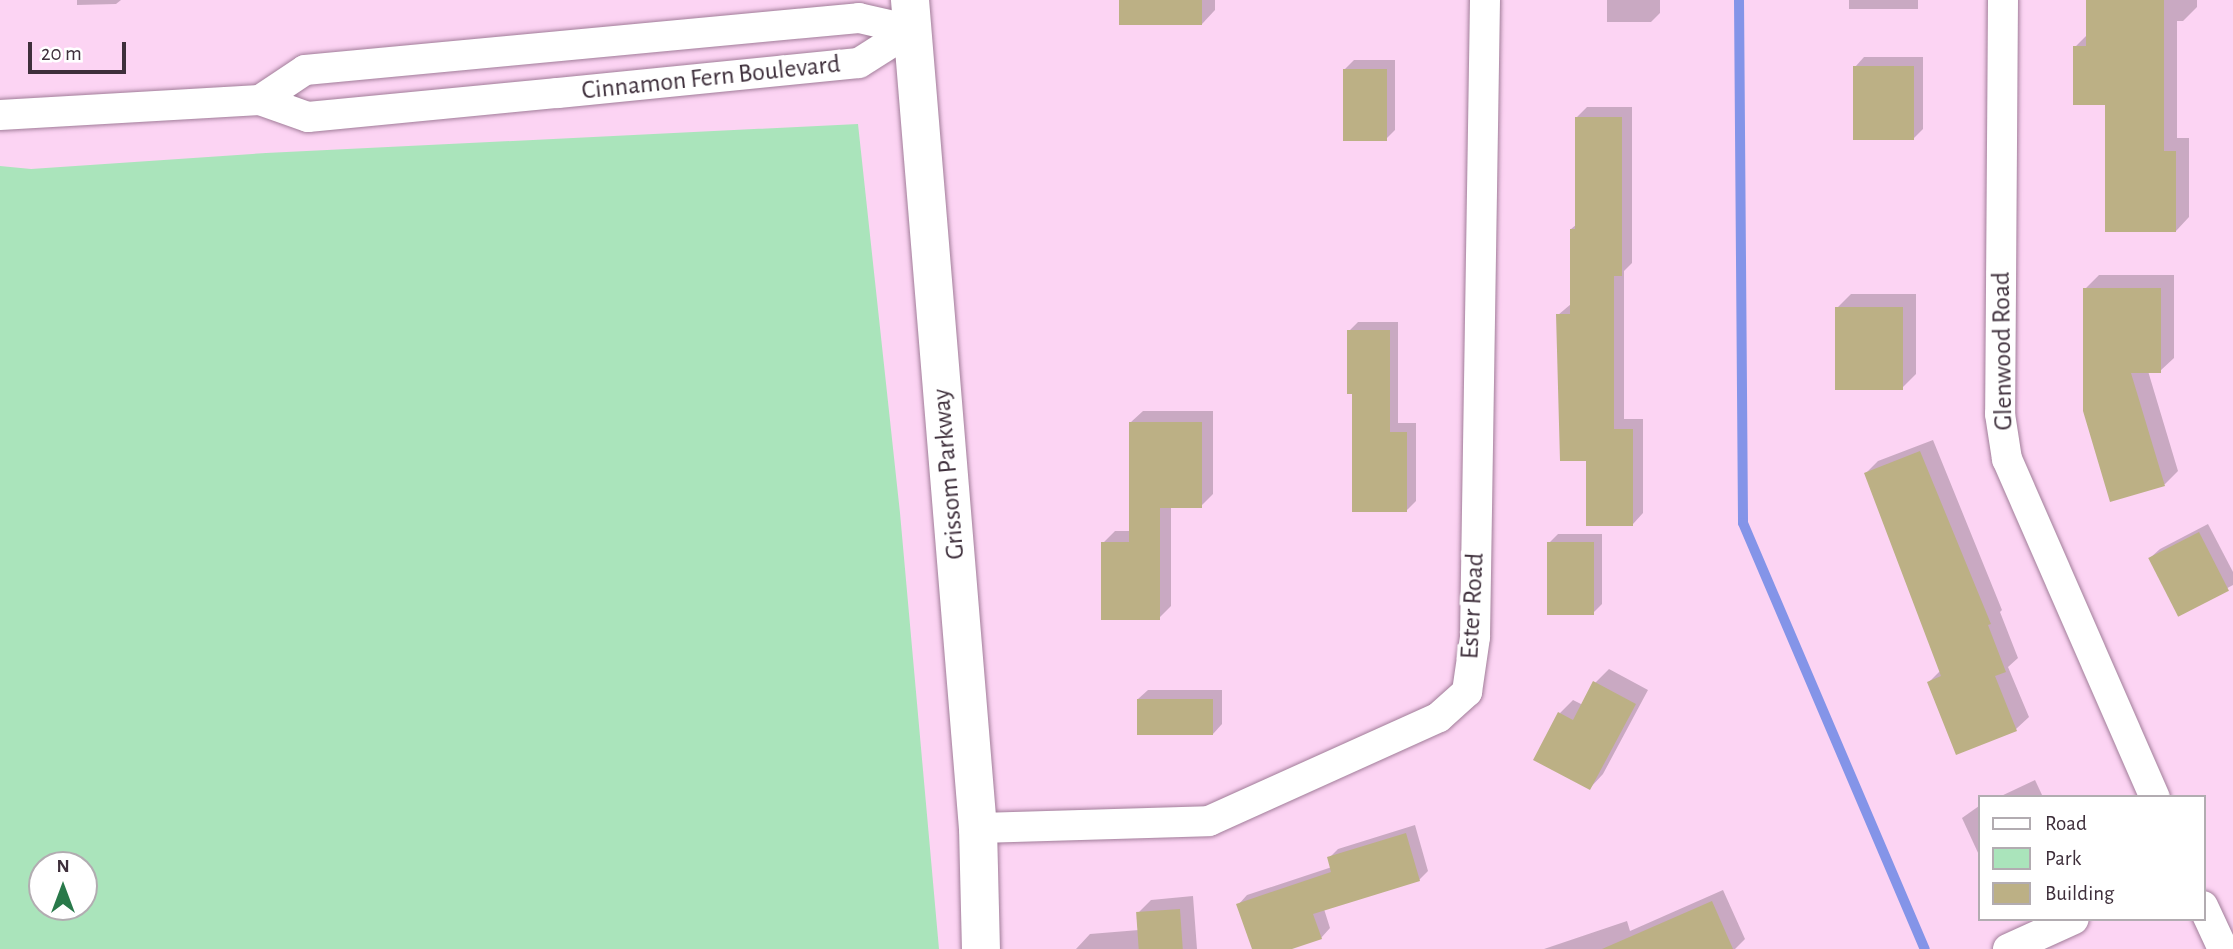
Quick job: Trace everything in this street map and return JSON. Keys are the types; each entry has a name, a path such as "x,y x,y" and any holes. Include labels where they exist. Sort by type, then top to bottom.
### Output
{"main road":[{"name":"Grissom Parkway","path":"911,15 978,828 981,949"}],"street":[{"name":"Ester Road","path":"978,828 1209,821 1439,716 1467,692 1475,637 1485,0"},
{"name":"Glenwood Road","path":"2003,0 2000,414 2007,459 2154,795"},
{"name":"Cinnamon Fern Boulevard","path":"260,100 305,70 911,15"},
{"name":"Cinnamon Fern Boulevard","path":"0,115 260,100 308,117 859,63 911,15"},
{"path":"2205,909 2223,949"},
{"path":"2008,949 2070,921"}],"green space":[{"path":"858,124 900,513 939,949 0,949 0,166 31,169 266,153"}],"building":[{"path":"1119,0 1202,0 1202,25 1119,25"},
{"path":"2086,0 2164,0 2164,151 2176,151 2176,232 2105,232 2105,105 2073,105 2073,46 2086,46"},
{"path":"1853,66 1914,66 1914,140 1853,140"},
{"path":"1343,69 1387,69 1387,141 1343,141"},
{"path":"1575,117 1622,117 1622,276 1614,276 1614,429 1633,429 1633,526 1586,526 1586,461 1560,461 1556,314 1570,314 1570,229 1575,229"},
{"path":"2083,288 2161,288 2161,373 2131,373 2165,486 2110,502 2083,411"},
{"path":"1835,307 1903,307 1903,390 1835,390"},
{"path":"1347,330 1390,330 1390,432 1407,432 1407,512 1352,512 1352,394 1347,394"},
{"path":"1129,422 1202,422 1202,508 1160,508 1160,620 1101,620 1101,542 1129,542"},
{"path":"1920,451 1991,624 1988,625 2006,672 1995,676 2017,731 1956,755 1927,682 1941,676 1864,473"},
{"path":"2199,532 2229,591 2178,617 2148,558"},
{"path":"1547,542 1594,542 1594,615 1547,615"},
{"path":"1593,681 1636,704 1590,790 1533,760 1558,712 1573,720"},
{"path":"1137,699 1213,699 1213,735 1137,735"},
{"path":"1406,833 1420,881 1313,914 1322,939 1292,949 1252,949 1236,904 1331,872 1327,857"},
{"path":"1712,901 1733,949 1602,949"},
{"path":"1180,909 1183,949 1139,949 1136,912"}],"waterway":[{"path":"1739,0 1743,523 1925,949"}]}
